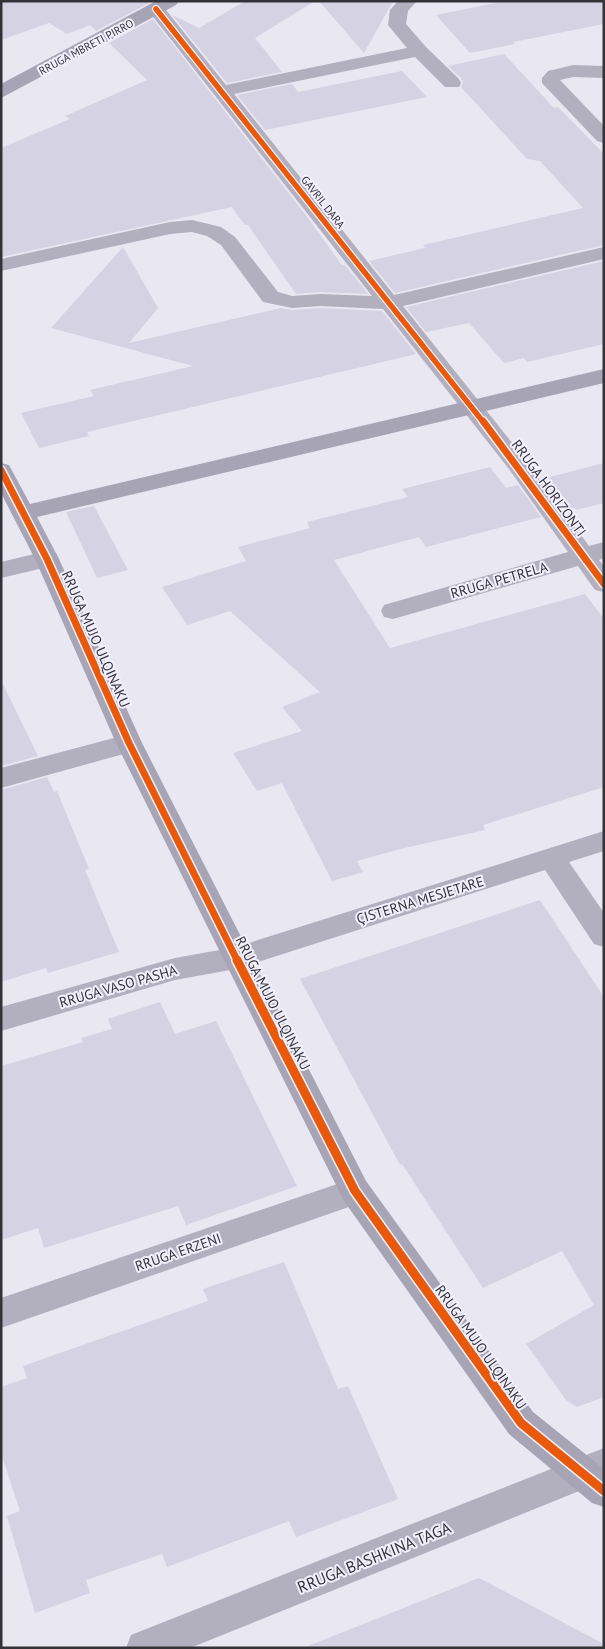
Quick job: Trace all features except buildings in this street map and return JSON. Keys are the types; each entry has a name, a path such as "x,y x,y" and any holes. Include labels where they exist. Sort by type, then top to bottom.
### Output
{"street":[{"path":"408,1 399,10 397,25 419,51 452,83"},
{"name":"GAVRIL DARA","path":"163,5 222,90 388,303 473,407"},
{"name":"RRUGA MBRETI PIRRO","path":"1,92 163,5"},
{"path":"222,90 419,51"},
{"path":"604,72 562,73 551,78 551,83 604,137"},
{"path":"1,265 170,228 192,226 214,231 228,241 271,297 292,302 320,300 388,303 604,253"},
{"path":"24,513 604,376"},
{"name":"RRUGA HORIZONTI","path":"473,407 517,464 593,553 604,584"},
{"name":"RRUGA MUJO ULQINAKU","path":"1,470 46,559 128,743 355,1191 520,1423 597,1477"},
{"name":"RRUGA PETRELA","path":"394,611 593,553"},
{"path":"1,570 46,559"},
{"path":"1,778 128,743"},
{"name":"ÇISTERNA MESJETARE","path":"236,958 604,841"},
{"path":"552,859 604,936"},
{"name":"RRUGA VASO PASHA","path":"1,1019 175,969 236,958"},
{"name":"RRUGA ERZENI","path":"1,1314 355,1191"},
{"name":"RRUGA BASHKINA TAGA","path":"144,1648 597,1477"}],"cycle path":[{"path":"156,9 517,464 604,584"},
{"path":"1,470 47,559 129,743 355,1191 521,1423 604,1491"}]}
